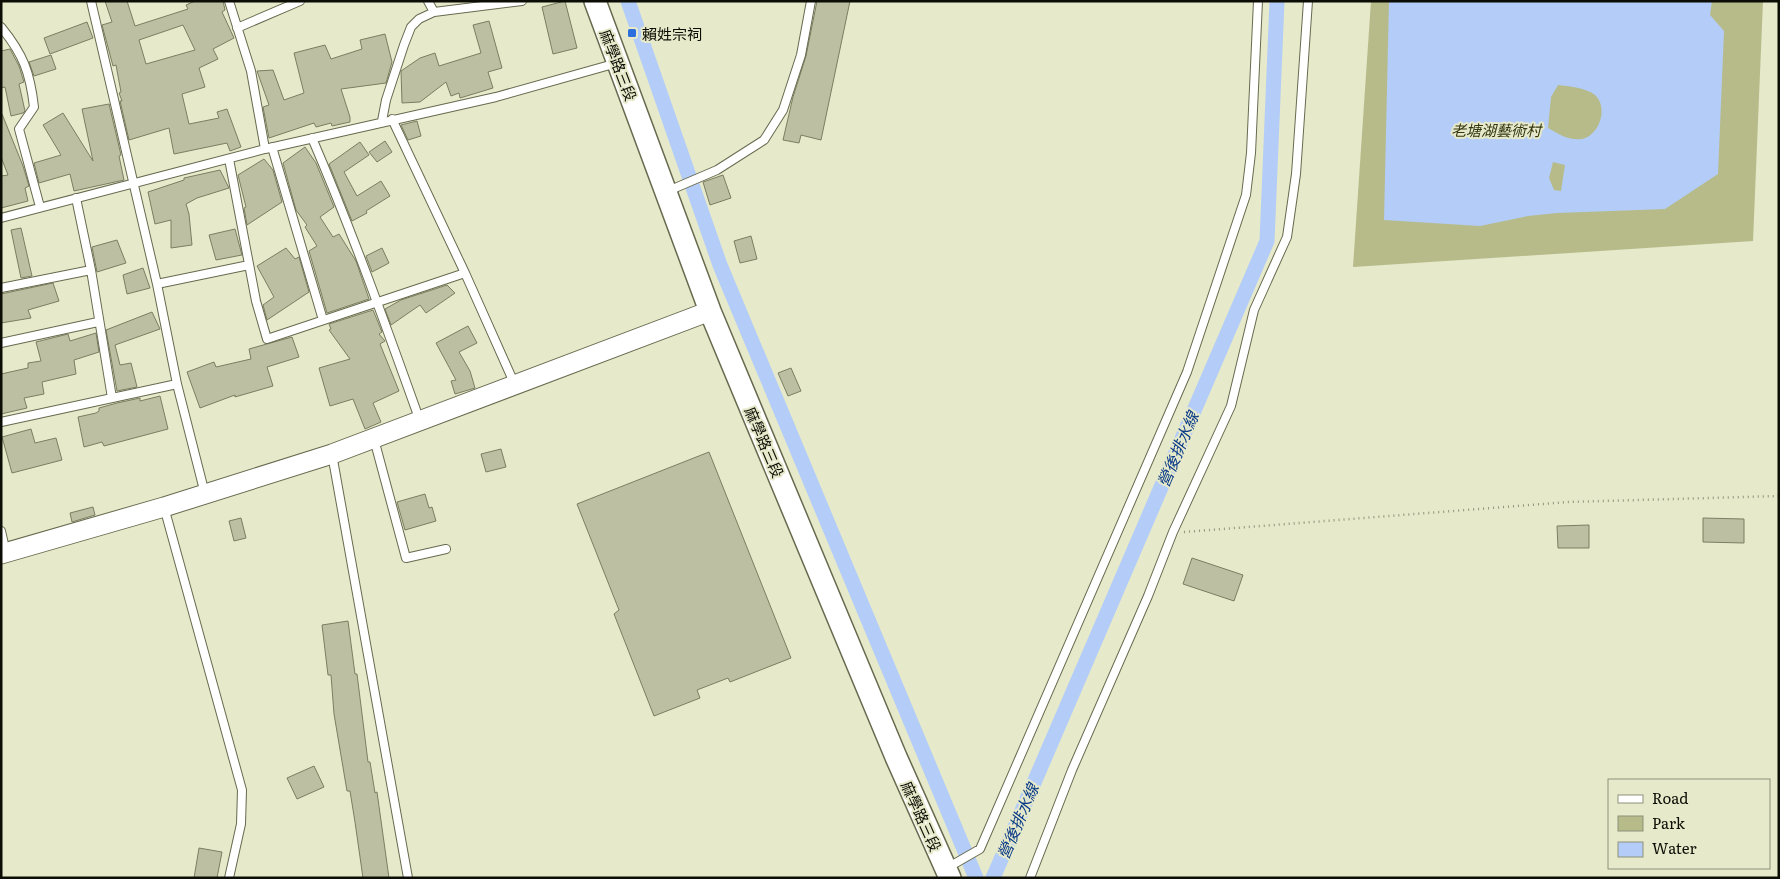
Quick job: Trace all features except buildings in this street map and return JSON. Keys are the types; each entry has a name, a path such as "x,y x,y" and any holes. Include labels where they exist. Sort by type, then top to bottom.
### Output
{"main road":[{"name":"麻學路三段","path":"595,1 710,311 896,757 948,874"}],"street":[{"path":"4,553 164,507 332,454 710,311"}],"lane":[{"path":"91,1 157,284 177,384 205,494"},
{"path":"230,1 250,71 268,148 323,320"},
{"path":"237,28 300,1"},
{"path":"428,1 434,12"},
{"path":"382,122 386,100 411,27 418,19 434,12 522,1"},
{"path":"666,192 717,170 764,140 786,101 801,55 811,1"},
{"path":"948,874 980,849 1187,372 1246,195 1251,153 1258,1"},
{"path":"1030,878 1072,770 1148,596 1173,532 1231,406 1254,310 1287,237 1296,174 1308,1"},
{"path":"1,27 24,58 33,96 34,107 19,128 40,207"},
{"path":"1,218 268,148 496,97 618,62"},
{"path":"392,120 465,273 515,385"},
{"path":"312,138 378,302 420,422"},
{"path":"229,159 248,265 267,339 465,273"},
{"path":"76,198 91,270 98,322 112,398"},
{"path":"157,284 248,265"},
{"path":"1,288 91,270"},
{"path":"1,343 98,322"},
{"path":"1,422 177,384"},
{"path":"374,439 406,558 446,549"},
{"path":"332,454 408,878"},
{"path":"164,507 242,790 241,824 228,878"},
{"path":"1,531 4,553"}],"path":[{"path":"1173,532 1568,502 1779,496"}],"green space":[{"name":"老塘湖藝術村","path":"1371,1 1763,1 1753,241 1353,267"}],"water":[{"name":"老塘湖藝術村","path":"1389,1 1712,1 1710,15 1724,31 1718,174 1665,209 1557,213 1528,216 1480,226 1384,220","holes":["1558,85 1587,91 1595,95 1599,100 1602,114 1600,121 1593,133 1588,137 1573,139 1548,128 1551,97","1553,162 1565,165 1561,191 1554,190 1549,178"]}],"waterway":[{"path":"628,1 720,265 976,878"},
{"name":"營後排水線","path":"993,878 1267,241 1277,1"}],"place":[{"name":"賴姓宗祠","path":"632,33"}]}
